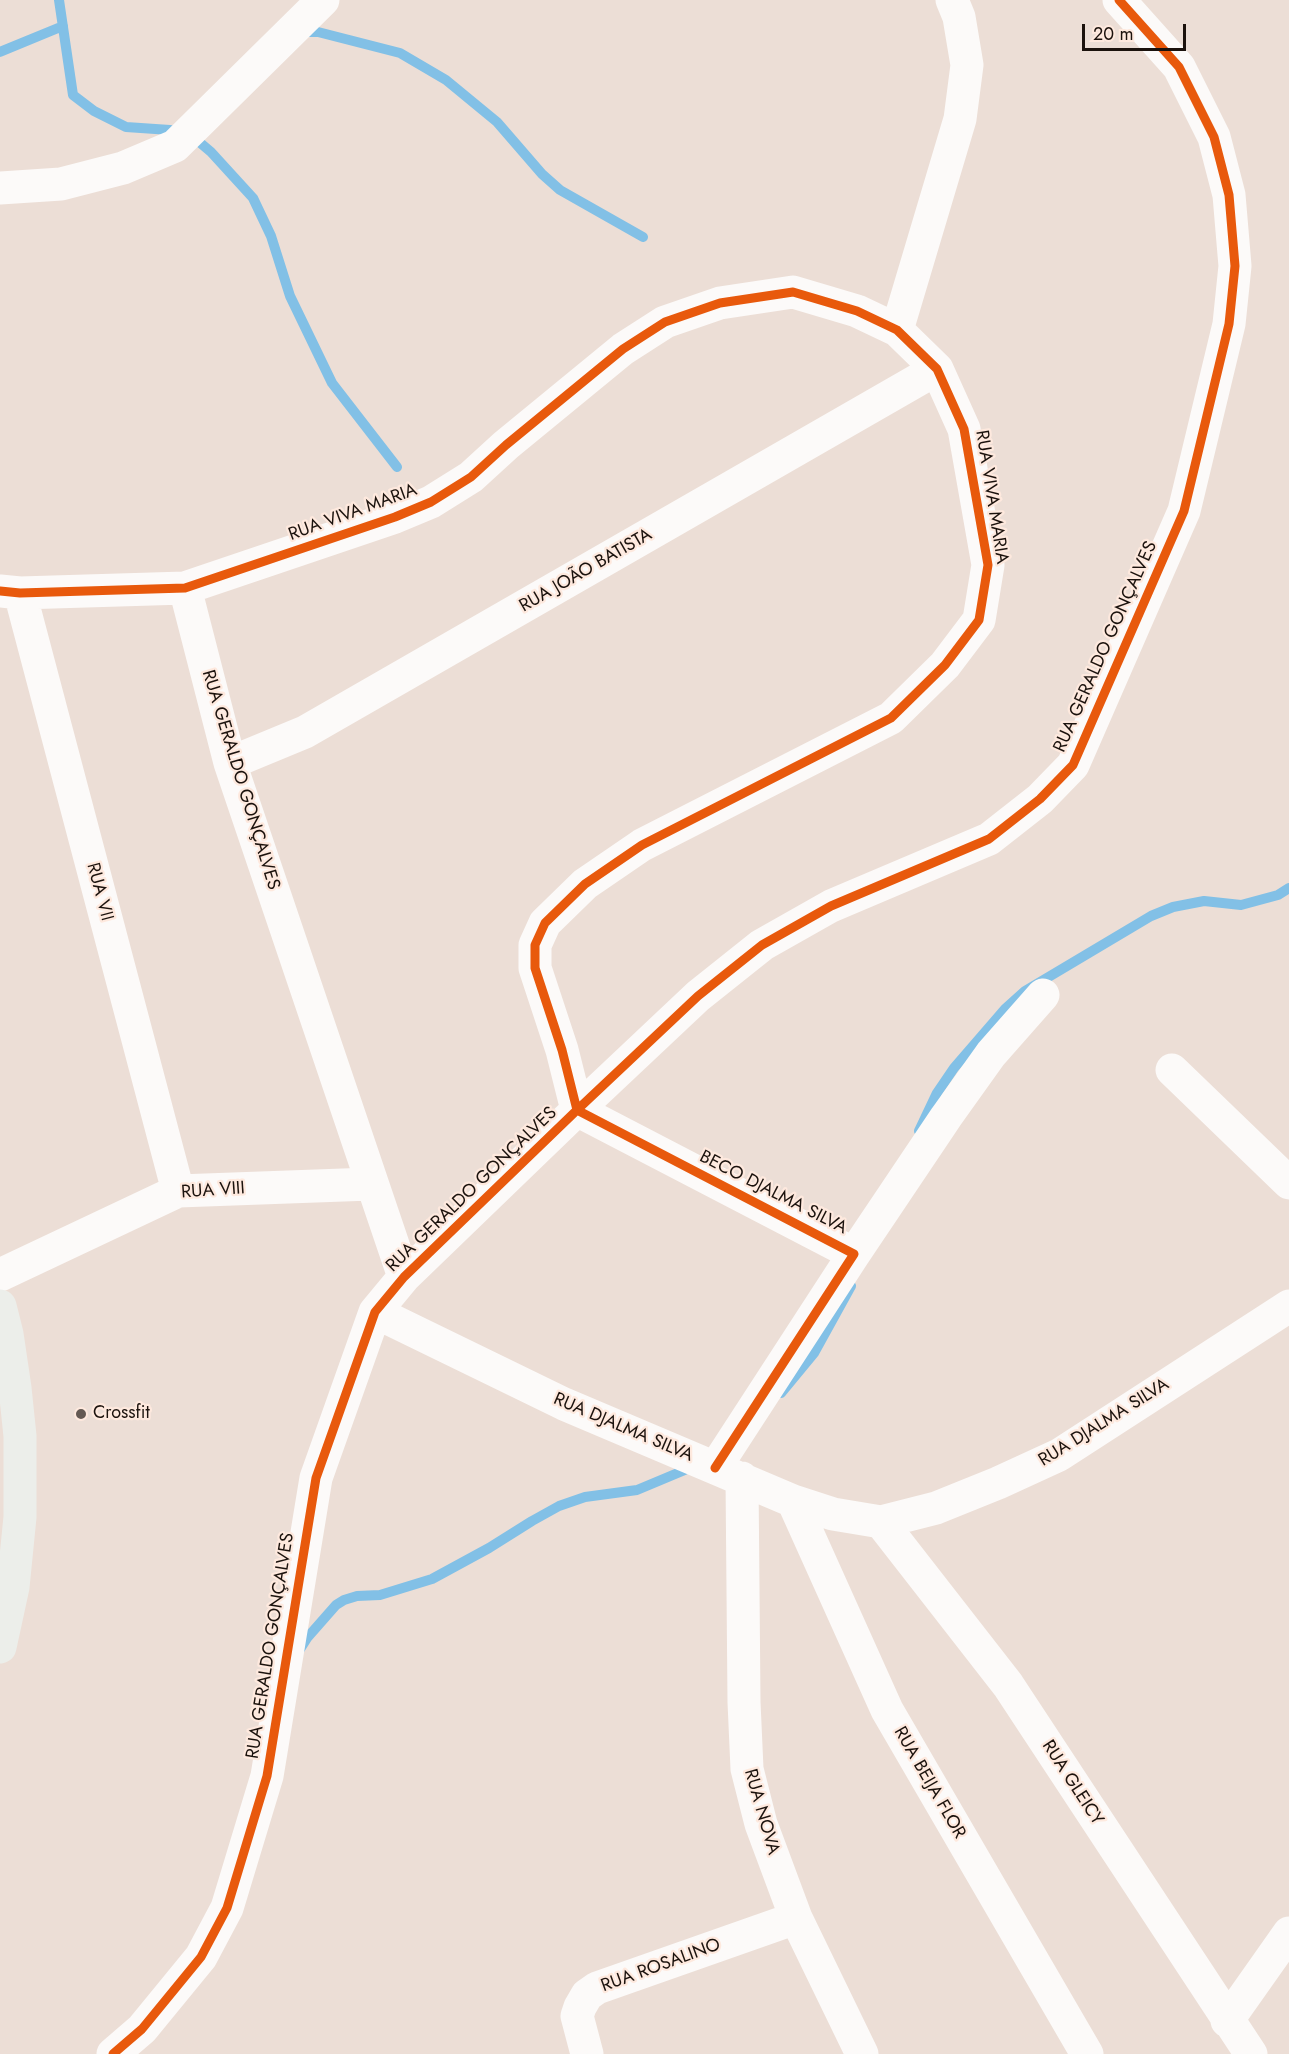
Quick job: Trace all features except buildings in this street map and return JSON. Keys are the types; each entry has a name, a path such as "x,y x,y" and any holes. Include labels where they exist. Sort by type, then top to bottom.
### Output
{"main road":[{"path":"0,1306 8,1334 20,1436 20,1517 13,1587 0,1647"}],"street":[{"path":"0,188 61,183 123,168 175,146 323,0"},
{"path":"897,330 960,119 967,64 959,17 952,0"},
{"name":"RUA GERALDO GONÇALVES","path":"113,2054 142,2028 201,1957 227,1908 267,1776 316,1478 375,1312 404,1277 577,1110 698,996 762,945 831,906 989,839 1040,799 1073,765 1184,511 1229,324 1235,266 1229,195 1214,137 1179,67 1119,0"},
{"name":"RUA VIVA MARIA","path":"10,592 185,588 395,517 430,502 471,477 506,445 623,349 665,322 720,303 793,292 857,311 897,330 937,369 964,429 988,565 979,620 945,664 891,718 642,845 585,884 545,923 535,945 535,968 562,1050 577,1110"},
{"name":"RUA JOÃO BATISTA","path":"230,763 305,732 937,369"},
{"name":"RUA GERALDO GONÇALVES","path":"185,588 230,763 404,1277"},
{"name":"RUA VII","path":"10,592 178,1191"},
{"name":"BECO DJALMA SILVA","path":"728,1473 854,1254 946,1116 991,1054 1043,995"},
{"path":"1173,1070 1289,1183"},
{"name":"BECO DJALMA SILVA","path":"577,1110 854,1254"},
{"name":"RUA VIII","path":"0,1275 178,1191 371,1184"},
{"name":"RUA DJALMA SILVA","path":"375,1312 564,1404 793,1501 832,1514 881,1522 936,1508 1059,1455 1289,1306"},
{"name":"RUA NOVA","path":"728,1473 747,1769 761,1824 796,1918 862,2054"},
{"name":"RUA BEIJA FLOR","path":"793,1501 887,1710 1087,2054"},
{"name":"RUA GLEICY","path":"881,1522 1008,1685 1251,2054"},
{"name":"RUA ROSALINO","path":"587,2054 577,2016 587,1995 597,1988 796,1918"},
{"path":"1227,2020 1289,1933"}],"waterway":[{"path":"59,0 73,95 94,111 126,127 170,130 198,141 253,198 271,236 290,296 332,383 397,467"},
{"path":"0,52 63,26"},
{"path":"302,32 318,32 400,53 446,80 497,122 542,174 560,190 643,237"},
{"path":"919,1131 937,1093 954,1068 1005,1009 1025,991 1151,916 1173,907 1204,901 1241,905 1278,895 1289,888"},
{"path":"781,1393 814,1353 851,1286"},
{"path":"300,1649 336,1605 344,1600 357,1596 380,1595 432,1579 559,1506 585,1497 637,1490 692,1467"}],"cycle path":[{"path":"113,2054 142,2029 201,1957 227,1908 267,1776 316,1478 375,1312 404,1277 577,1110 698,996 762,945 831,906 989,839 1040,799 1073,765 1184,511 1229,324 1235,266 1229,195 1214,137 1179,67 1119,0"},
{"path":"0,591 20,593 185,588 395,517 431,502 471,477 506,445 623,349 665,322 720,303 793,292 857,311 897,330 937,369 964,429 988,565 979,620 945,665 891,718 642,845 585,884 545,923 535,945 535,968 562,1050 577,1110 854,1254 715,1468"}],"place":[{"name":"Crossfit","path":"81,1414"}]}
